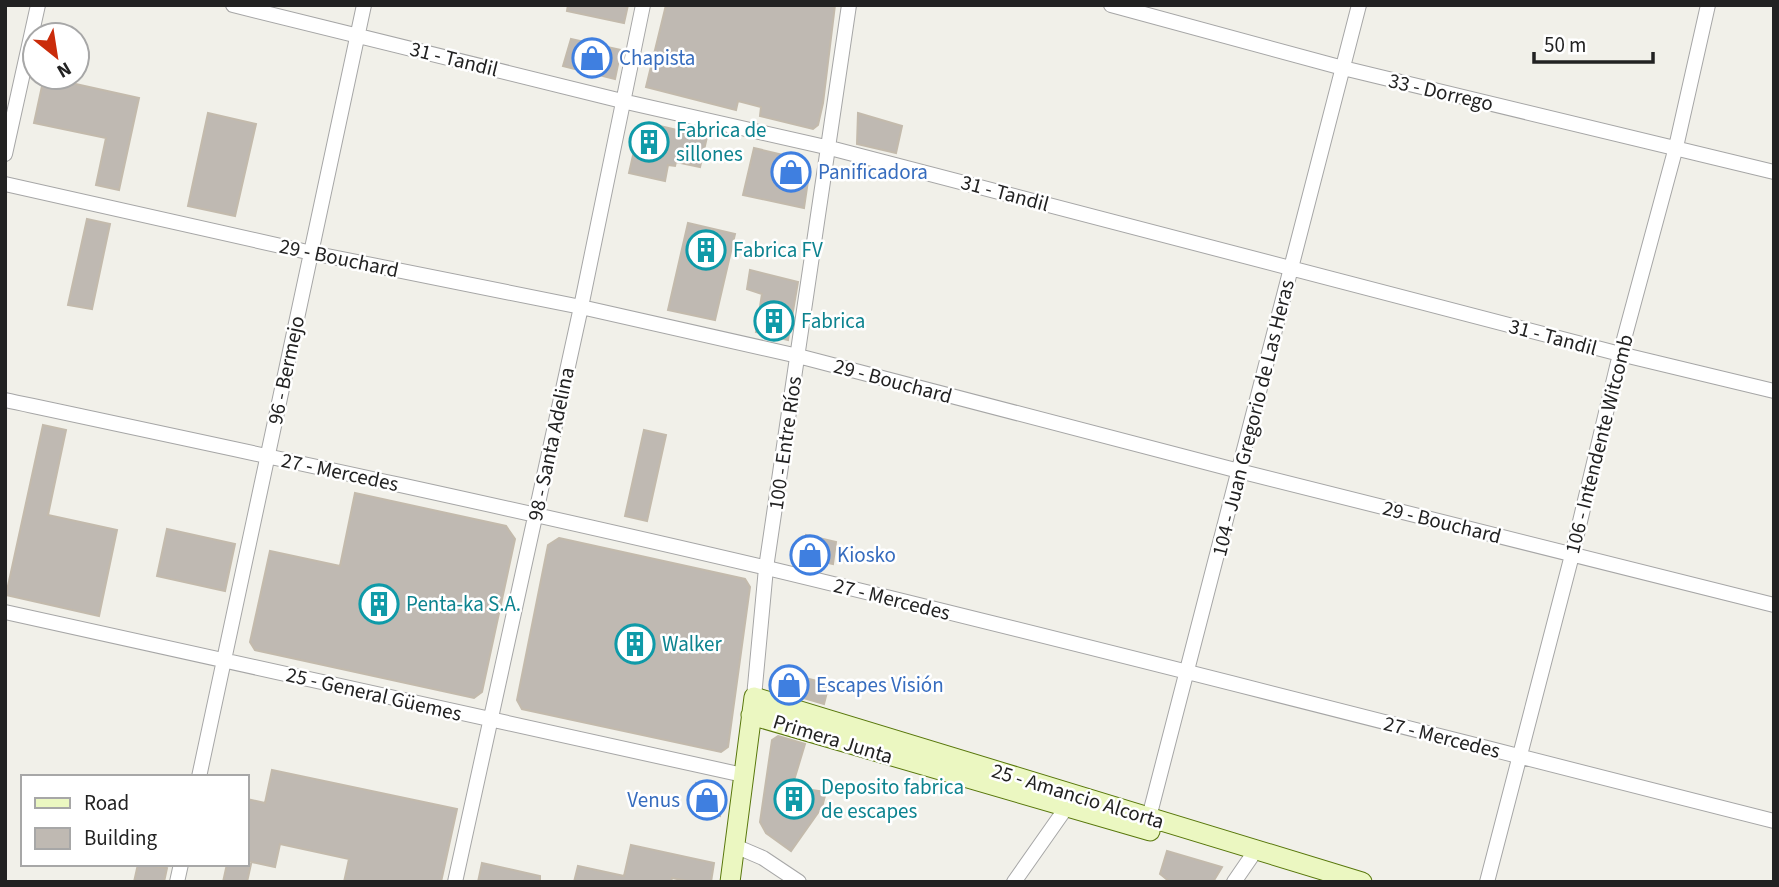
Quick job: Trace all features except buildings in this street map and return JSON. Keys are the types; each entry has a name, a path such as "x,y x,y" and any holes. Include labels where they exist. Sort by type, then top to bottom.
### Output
{"main road":[{"name":"100 - Entre Ríos","path":"730,882 752,706"},
{"name":"Primera Junta","path":"752,706 1253,855 1319,882"},
{"path":"1253,855 1362,882"}],"street":[{"path":"5,154 38,5"},
{"name":"31 - Tandil","path":"233,5 622,101 830,148 1620,354 1774,391"},
{"name":"96 - Bermejo","path":"199,775 364,5"},
{"name":"98 - Santa Adelina","path":"455,882 581,307 643,5"},
{"name":"100 - Entre Ríos","path":"752,706 766,568 849,5"},
{"name":"33 - Dorrego","path":"1111,5 1343,68 1774,172"},
{"name":"104 - Juan Gregorio de Las Heras","path":"1148,824 1359,5"},
{"name":"106 - Intendente Witcomb","path":"1487,882 1572,555 1620,354 1676,147 1708,5"},
{"name":"29 - Bouchard","path":"5,184 312,253 581,307 798,356 1239,471 1774,605"},
{"name":"27 - Mercedes","path":"5,400 535,514 766,568 1774,821"},
{"name":"25 - General Güemes","path":"5,612 743,775"},
{"path":"1014,882 1069,801"},
{"path":"735,846 763,858 799,882"},
{"path":"1234,882 1253,855"}],"place":[{"name":"Chapista","path":"592,58"},
{"name":"Fabrica de sillones","path":"649,142"},
{"name":"Panificadora","path":"791,172"},
{"name":"Fabrica FV","path":"706,250"},
{"name":"Fabrica","path":"774,321"},
{"name":"Kiosko","path":"810,555"},
{"name":"Penta-ka S.A.","path":"379,604"},
{"name":"Walker","path":"635,644"},
{"name":"Escapes Visión","path":"789,685"},
{"name":"Deposito fabrica de escapes","path":"794,799"},
{"name":"Venus","path":"707,800"}]}
